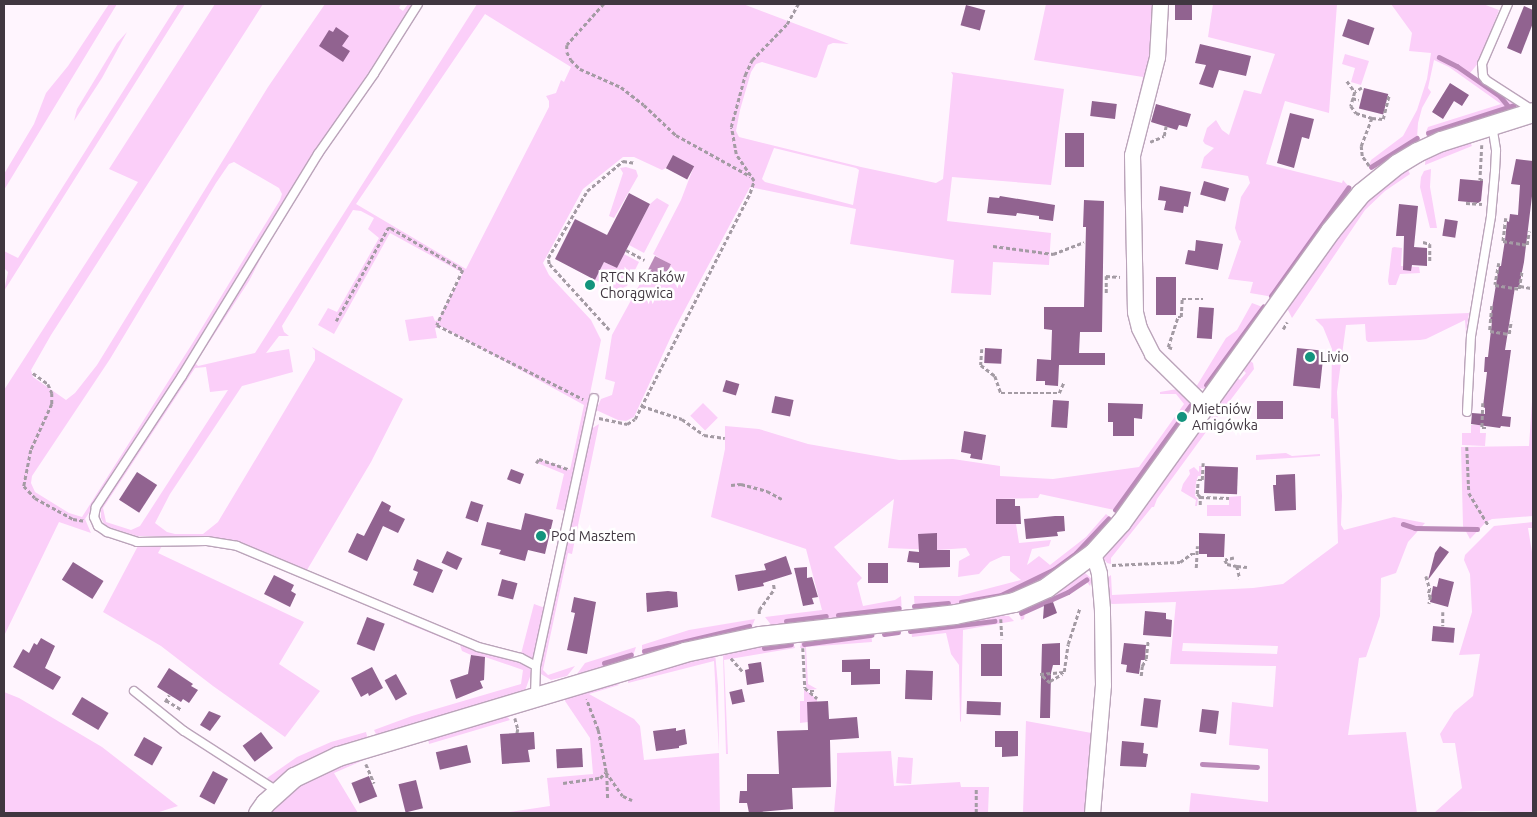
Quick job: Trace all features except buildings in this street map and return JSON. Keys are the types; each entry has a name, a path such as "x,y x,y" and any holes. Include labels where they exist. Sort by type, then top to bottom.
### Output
{"street":[{"path":"1160,4 1157,57 1132,155 1135,312 1139,328 1152,354 1205,406"},
{"path":"258,813 277,791 294,777 338,756 684,652 741,639 955,614 1000,606 1047,587 1094,553 1121,522 1330,231 1361,193 1396,164 1417,152 1441,141 1533,111"},
{"path":"1092,813 1103,685 1102,609 1099,573 1094,553"}],"lane":[{"path":"418,4 374,74 318,154 182,376 96,507 94,517 98,526 106,532 137,542 207,541 237,546 478,647 521,658 536,666"},
{"path":"1508,4 1482,64 1483,76 1486,80 1533,111"},
{"path":"1468,412 1471,336 1491,216 1495,171 1496,150 1492,124"},
{"path":"535,697 536,666 593,401"},
{"path":"134,691 184,731 277,791"}],"path":[{"path":"604,4 567,45 567,52 571,60 580,69 620,88 644,105 676,135 751,177"},
{"path":"590,415 627,424 635,419 642,406 754,181 736,154 732,144 731,127 745,75 752,60 787,24 798,4"},
{"path":"1347,81 1354,92"},
{"path":"1362,88 1354,92 1351,106 1354,112 1372,118 1383,120 1389,95"},
{"path":"1352,98 1359,100"},
{"path":"1362,156 1361,146 1372,118"},
{"path":"1143,145 1164,136 1166,126"},
{"path":"1482,143 1480,180 1484,180 1483,188"},
{"path":"609,330 549,264 548,258 586,191 623,161 636,163"},
{"path":"1466,203 1482,204 1483,196"},
{"path":"1506,218 1503,241 1527,244 1529,231"},
{"path":"336,322 388,228 392,228 463,270 438,325 593,401"},
{"path":"993,246 1053,254 1084,242"},
{"path":"1424,242 1430,244 1430,262"},
{"path":"626,250 645,260"},
{"path":"1499,262 1495,285 1520,289 1522,271"},
{"path":"1106,293 1106,276 1114,276"},
{"path":"1520,286 1531,288"},
{"path":"1172,349 1168,347 1178,317 1181,317 1182,299 1203,299"},
{"path":"1492,306 1490,331 1509,334 1511,321"},
{"path":"1283,329 1287,322"},
{"path":"982,349 981,365 994,376 1001,393 1059,393 1064,382"},
{"path":"33,374 48,384 52,393 52,404 31,450 24,486 35,498 73,518 85,521 94,517"},
{"path":"1483,403 1482,428 1488,428"},
{"path":"642,406 682,419 704,436 725,438"},
{"path":"1467,447 1469,493 1488,525"},
{"path":"536,463 539,459 570,470 577,476"},
{"path":"1200,505 1200,498 1197,494 1198,480 1202,480 1204,463"},
{"path":"731,485 741,484 767,491 782,499"},
{"path":"1200,498 1229,498"},
{"path":"1196,568 1197,546"},
{"path":"1111,565 1180,562 1191,554 1197,554"},
{"path":"1234,558 1225,560 1227,564 1247,567"},
{"path":"1237,566 1240,579"},
{"path":"1426,576 1430,589 1428,595 1431,596 1429,604"},
{"path":"759,614 758,610 774,588 773,583"},
{"path":"1063,673 1040,674 1050,683 1050,681 1063,673 1068,644 1080,608"},
{"path":"1443,612 1444,626"},
{"path":"1001,623 1002,639"},
{"path":"1141,676 1142,666 1146,659 1148,641"},
{"path":"803,648 805,688 817,698"},
{"path":"732,659 743,672"},
{"path":"1050,674 1050,681"},
{"path":"582,683 599,739 606,773 608,799"},
{"path":"808,691 817,690"},
{"path":"163,706 169,695"},
{"path":"166,700 182,710"},
{"path":"515,719 518,729 517,734"},
{"path":"365,760 374,783"},
{"path":"563,783 600,778 606,773"},
{"path":"606,773 623,796 632,800"},
{"path":"976,787 976,813"}],"shaded area":[{"path":"109,4 117,4 4,190 4,174 34,124 46,93 68,66"},
{"path":"178,4 185,4 4,291 8,272 4,268 4,251 18,258"},
{"path":"215,4 263,4 51,335 31,370 33,377 66,400 75,393 97,365 268,87 325,4 401,4 399,8 403,11 408,4 414,4 323,141 170,389 85,519 91,533 59,522 4,636 4,390 138,182 109,169","holes":["234,162 279,188 282,194 280,200 192,344 82,517 69,513 35,492 31,483 32,476 110,359 229,164"]},
{"path":"422,4 389,58 322,157 265,250 249,281 197,361 196,364 198,366 255,353 477,4 743,4 849,44 833,43 828,45 815,78 762,62 756,64 751,72 740,110 736,131 739,137 936,183 943,179 953,75 951,72 1064,89 1051,185 952,177 947,221 1051,233 1049,265 993,262 991,295 951,293 954,260 850,244 856,209 750,187 674,330 634,417 626,421 618,420 596,410 601,399 612,395 615,382 605,379 612,335 647,271 663,279 671,265 653,254 681,200 694,166 673,155 666,168 662,170 634,157 623,157 583,189 543,263 549,275 591,320 601,340 566,511 556,509 564,474 535,462 539,459 570,470 584,405 442,327 435,328 437,338 409,341 405,320 433,316 435,321 438,320 463,273 390,233 334,334 318,325 328,308 337,312 379,238 368,229 374,218 361,211 353,210 282,326 284,332 289,336 279,336 266,353 289,349 293,372 242,386 170,494 155,523 167,532 175,534 203,534 218,522 315,360 315,351 312,347 403,399 371,462 307,570 228,540 210,537 137,536 105,526 101,518 101,506 155,424 314,167","holes":["485,14 571,67 564,82 561,80 556,93 546,96 549,101 549,107 466,269 356,204","774,148 859,170 853,205 765,182 762,179","206,367 210,392 228,390 140,526 131,530 106,522 103,508 195,368"]},
{"path":"1046,4 1156,4 1157,16 1129,191 1124,191 1125,154 1143,77 1034,60"},
{"path":"1213,4 1337,4 1329,113 1285,101 1266,164 1342,183 1343,180 1352,190 1273,297 1250,293 1253,282 1228,279 1241,241 1235,228 1241,197 1250,183 1248,176 1201,168 1204,157 1214,148 1203,141 1207,128 1216,120 1222,130 1229,135 1244,90 1261,94 1275,54 1208,37"},
{"path":"1391,4 1483,4 1499,10 1480,61 1470,73 1516,106 1515,108 1431,137 1426,132 1428,127 1501,104 1449,67 1434,60 1428,88 1431,92 1422,108 1418,123 1417,138 1419,142 1372,169 1369,165 1371,160 1403,136 1417,110 1427,79 1431,53 1409,51 1412,33"},
{"path":"127,32 102,78 74,121 77,109 117,43"},
{"path":"1345,54 1369,61 1361,85 1351,82 1355,68 1342,64"},
{"path":"1468,138 1472,146 1425,165 1426,154"},
{"path":"1406,166 1410,174 1385,191 1365,210 1292,318 1286,306 1354,211"},
{"path":"626,167 636,170 638,176 614,218 609,216 623,173 620,168"},
{"path":"1431,169 1430,187 1437,228 1430,228 1420,187 1424,171"},
{"path":"657,198 669,205 644,253 629,245 650,204"},
{"path":"1392,248 1402,248 1401,266 1419,267 1420,273 1400,274 1396,285 1389,285"},
{"path":"624,254 639,262 627,286 618,290 595,280 604,262 617,268"},
{"path":"655,256 671,264 663,279 647,271"},
{"path":"1139,262 1140,302 1149,340 1156,351 1162,353 1196,387 1226,338 1237,330 1252,303 1265,308 1205,389 1191,387 1165,357 1158,355 1147,340 1138,305 1137,263"},
{"path":"1469,313 1466,334 1465,320 1426,339 1420,340 1368,342 1366,340 1365,324 1346,325 1337,392 1342,496 1341,525 1344,530 1394,517 1425,523 1408,542 1396,573 1381,578 1380,616 1366,657 1359,658 1348,735 1406,732 1417,813 1189,813 1191,793 1268,802 1268,749 1229,745 1232,702 1273,707 1276,666 1170,664 1176,602 1112,604 1106,601 1105,580 1111,575 1112,595 1253,588 1283,584 1338,543 1334,419 1331,418 1332,349 1323,327 1315,319","holes":["1183,643 1278,646 1277,654 1182,651"]},
{"path":"1249,360 1253,363 1254,369 1213,423 1211,415 1213,406 1235,376 1240,380 1246,373 1241,368"},
{"path":"1533,386 1533,516 1492,519 1486,522 1470,539 1463,526 1461,447 1529,446"},
{"path":"1177,389 1191,398 1195,408 1189,417 1183,412 1178,419 1184,424 1119,511 1040,494 1038,498 996,499 996,524 1016,524 1019,543 1051,540 1049,546 1032,549 1027,565 1039,556 1050,565 1086,537 1106,514 1113,520 1079,558 1017,594 915,613 914,596 959,596 1021,580 1010,571 1010,556 1003,556 990,562 979,574 958,577 959,561 970,555 966,548 937,550 888,548 894,499 834,547 862,578 857,583 863,606 895,600 901,596 902,614 772,626 765,617 822,610 806,549 711,517 725,449 725,426 759,429 808,444 899,460 953,459 1000,466 1000,476 1053,479 1139,467 1184,404 1176,394 1160,394 1160,392"},
{"path":"703,403 718,418 705,431 690,416"},
{"path":"599,424 572,554 568,553 543,670 548,675 575,666 567,676 551,680 541,674 540,661 588,437 591,429"},
{"path":"1471,425 1480,425 1480,433 1486,433 1485,446 1462,445 1462,433 1471,433"},
{"path":"1201,427 1206,432 1157,499 1154,507 1152,507 1111,558 1111,564 1107,563 1103,558 1105,553 1197,429"},
{"path":"1286,453 1292,456 1320,454 1320,456 1256,460 1256,455"},
{"path":"1199,466 1202,466 1201,476 1198,476 1196,482 1195,496 1198,499 1197,506 1195,506 1196,500 1181,491 1183,484 1190,474 1189,470 1194,467 1199,472"},
{"path":"1241,496 1241,516 1207,516 1207,505 1229,505 1229,497"},
{"path":"1533,522 1533,528 1528,528 1533,558 1533,813 1482,811 1434,813 1462,788 1455,743 1443,743 1440,734 1454,712 1473,696 1480,654 1459,655 1472,612 1470,574 1464,560 1465,555 1494,526"},
{"path":"139,544 163,544 158,553 304,622 279,664 320,691 285,737 161,646 103,612"},
{"path":"1085,573 1092,579 1090,586 1087,582 1053,602 1025,612 1024,619 1021,620 1019,609"},
{"path":"534,604 545,608 535,659 521,654"},
{"path":"995,615 1009,616 1014,621 963,630 961,722 959,665 951,654 946,633 912,637 911,629 913,626"},
{"path":"755,619 751,629 643,655 642,653 642,645 689,630"},
{"path":"404,620 524,664 532,671 524,692 377,736 374,730 412,716 521,684 523,670 485,657 471,655 462,651 460,645 403,622"},
{"path":"871,630 872,642 806,647 808,684 817,689 809,690 806,687 805,648 800,648 802,639"},
{"path":"792,639 795,648 724,660 728,754 726,754 723,654 724,651"},
{"path":"636,647 632,659 577,674 585,663"},
{"path":"715,652 718,686 720,813 503,813 550,806 547,778 593,774 590,738 565,701 567,694 614,681 619,685 589,694 634,719 640,726 644,760 719,753 714,661 628,683 631,676"},
{"path":"804,689 817,699 817,702 808,722 800,723 800,701 804,701"},
{"path":"4,692 19,698 102,747 178,806 156,813 4,813"},
{"path":"504,713 510,720 429,744 428,739"},
{"path":"1026,721 1097,734 1089,813 1023,813"},
{"path":"366,732 368,740 274,784 267,778 297,757 331,742"},
{"path":"891,751 894,786 960,782 961,787 989,787 988,813 834,813 837,753"},
{"path":"362,756 364,760 334,773 358,813 267,813 307,778"},
{"path":"898,757 913,758 911,784 896,783"}],"waterway":[{"path":"1439,57 1457,66 1500,96 1509,107"},
{"path":"1428,133 1514,105"},
{"path":"1371,167 1417,138"},
{"path":"1271,296 1348,188"},
{"path":"1206,385 1263,307"},
{"path":"1185,413 1190,406"},
{"path":"1115,510 1180,420"},
{"path":"961,602 1001,595 1053,570 1076,553 1108,519"},
{"path":"1403,524 1415,528 1477,529"},
{"path":"1021,613 1068,592 1086,580"},
{"path":"914,606 948,603"},
{"path":"838,615 899,608"},
{"path":"786,621 826,616"},
{"path":"910,631 994,621"},
{"path":"644,651 749,626"},
{"path":"884,634 898,632"},
{"path":"804,644 871,635"},
{"path":"764,648 791,644"},
{"path":"604,663 631,655"},
{"path":"1202,764 1257,767"}],"place":[{"name":"RTCN Kraków Chorągwica","path":"590,285"},
{"name":"Livio","path":"1310,357"},
{"name":"Mietniów Amigówka","path":"1182,417"},
{"name":"Pod Masztem","path":"541,536"}]}
